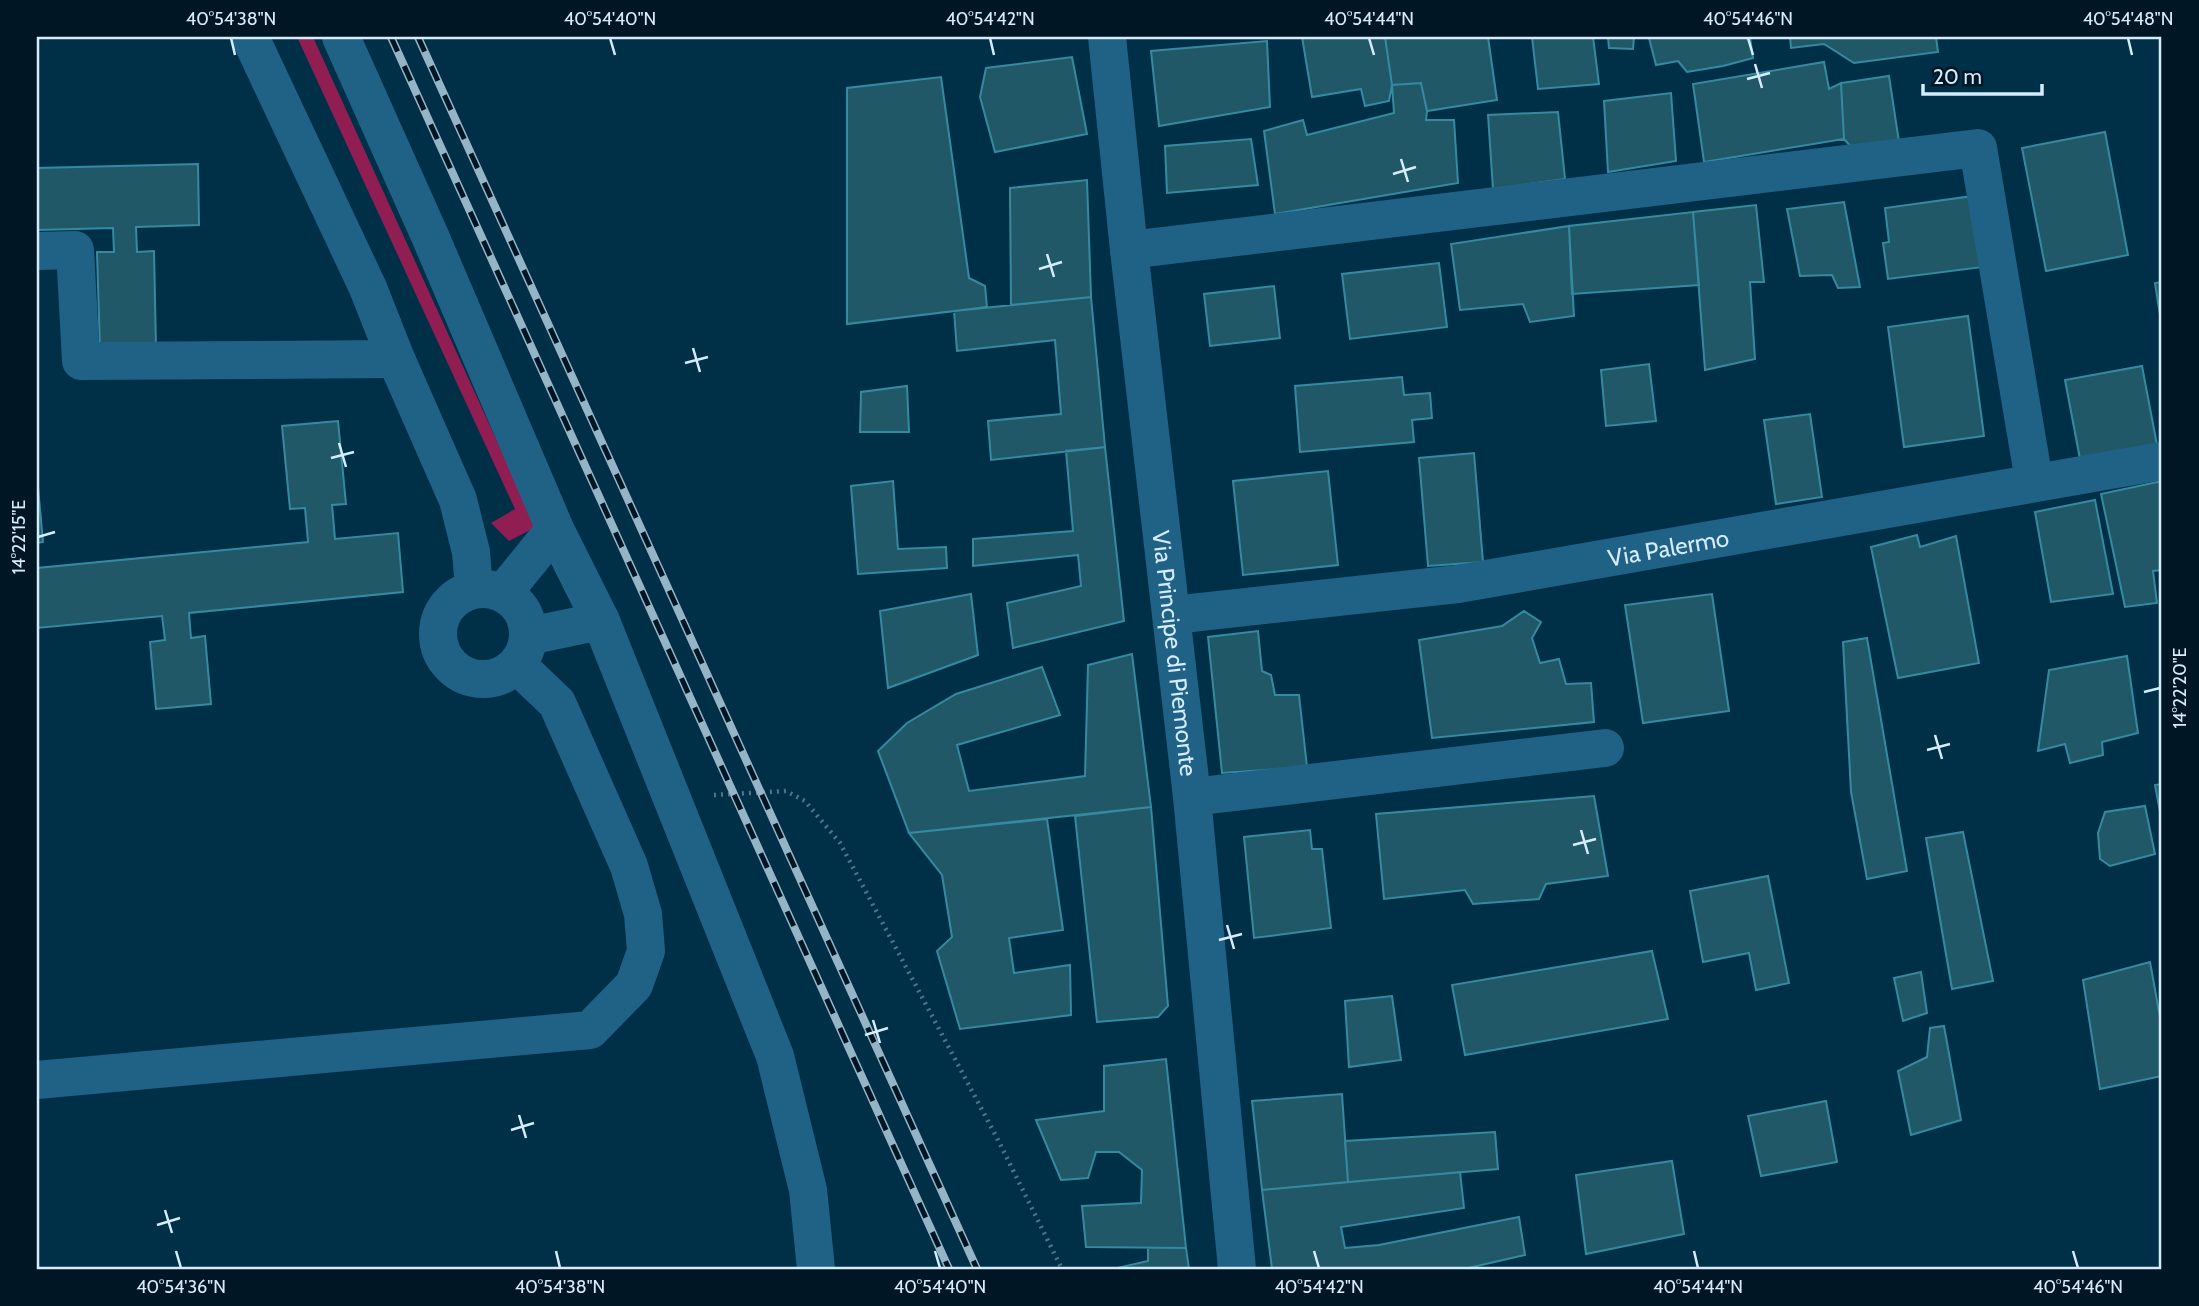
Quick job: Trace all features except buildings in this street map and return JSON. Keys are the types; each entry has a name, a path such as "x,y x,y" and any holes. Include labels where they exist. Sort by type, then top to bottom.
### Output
{"street":[{"path":"250,37 368,288 458,500 471,552 488,591"},
{"path":"341,37 430,236 555,529 601,621 775,1056 808,1190 816,1269"},
{"name":"Via Principe di Piemonte","path":"1107,37 1129,250 1173,615 1237,1269"},
{"path":"1129,250 1978,148 2034,481"},
{"path":"37,251 75,250 81,361 396,359"},
{"name":"Via Palermo","path":"1173,615 1458,584 2034,481 2162,461"},
{"path":"488,591 555,529"},
{"path":"54,1079 590,1030 634,985 646,951 643,914 629,866 557,703 523,650 522,610 488,591 460,594 449,603 441,615 437,629 443,657 452,668 464,676 478,680 493,679 506,674 523,650 601,621"},
{"path":"1192,797 1605,748"}],"path":[{"path":"709,792 715,796 786,791 805,801 840,843 997,1138 1062,1269"}],"shaded area":[{"path":"297,37 313,37 536,527 509,541 491,523 515,509"}],"railway":[{"path":"391,37 949,1269"},
{"path":"418,37 977,1269"}]}
